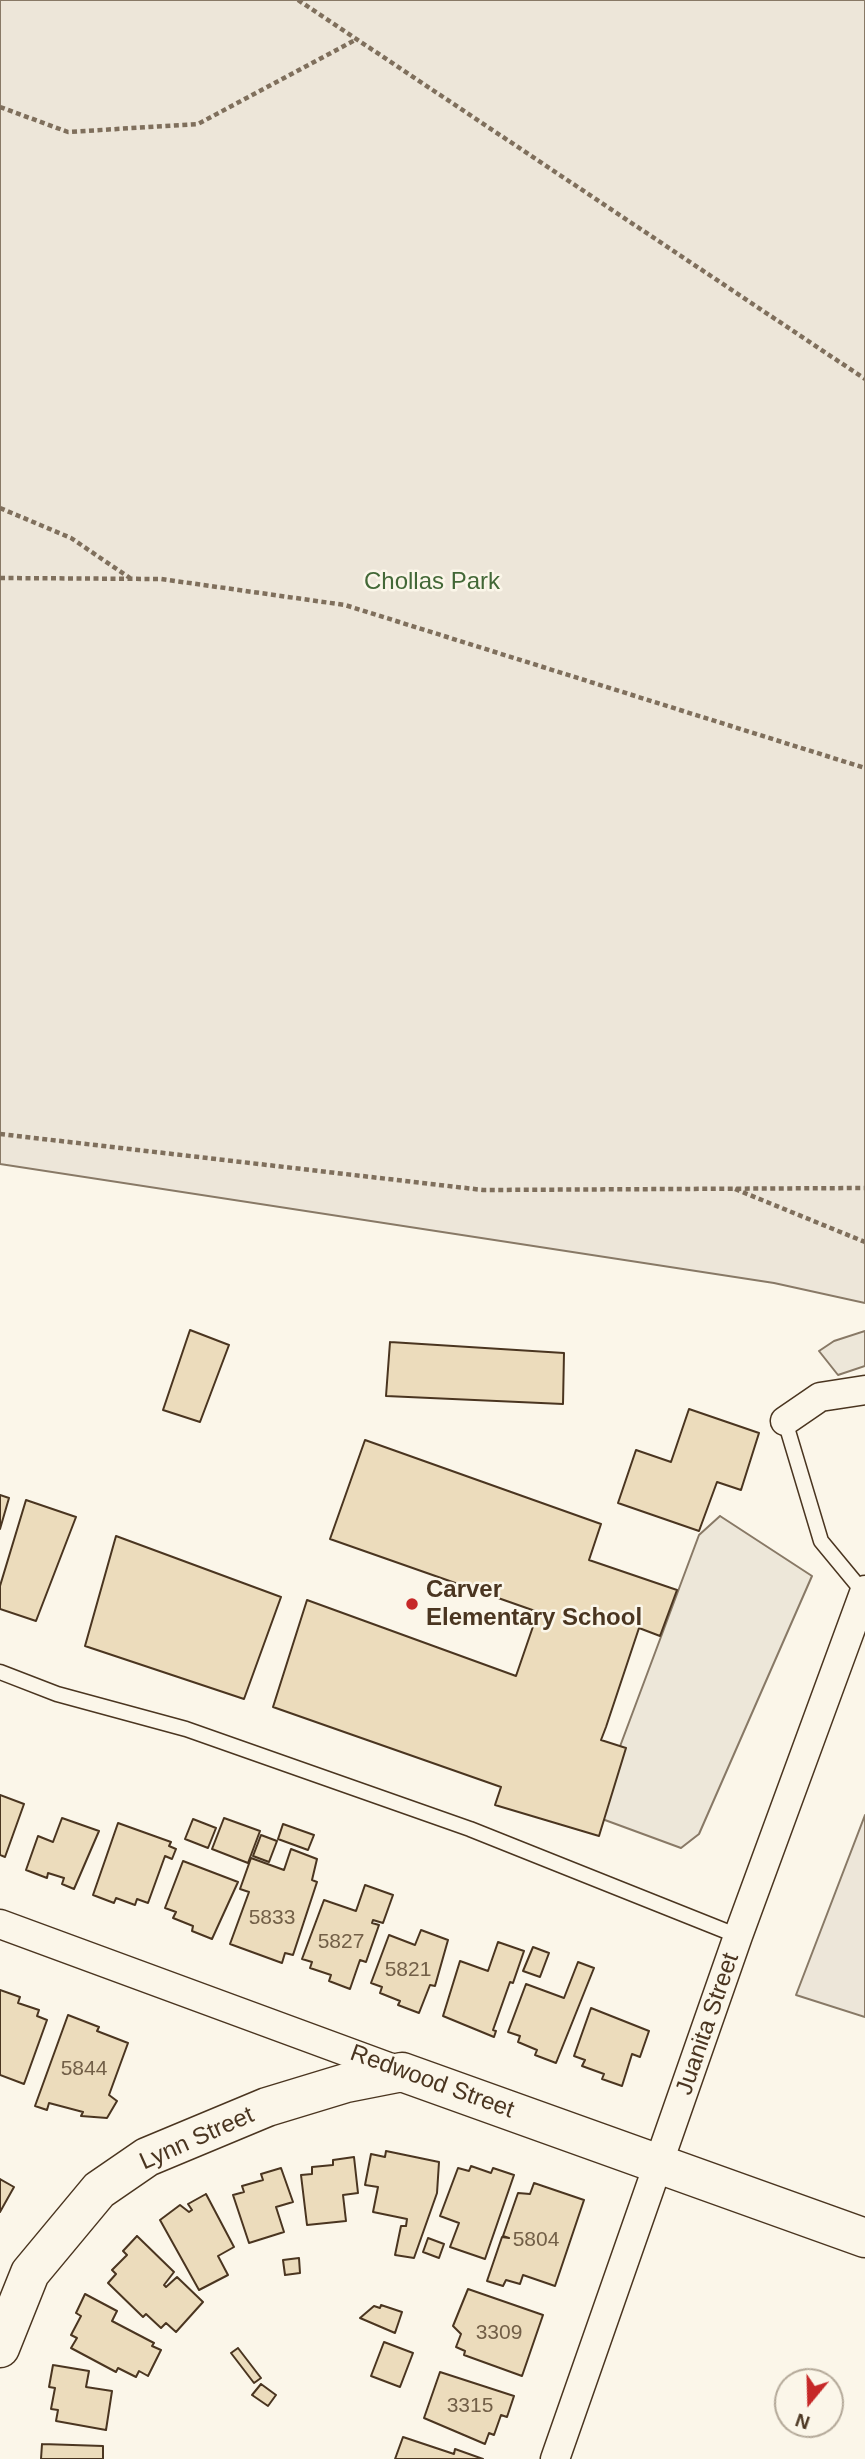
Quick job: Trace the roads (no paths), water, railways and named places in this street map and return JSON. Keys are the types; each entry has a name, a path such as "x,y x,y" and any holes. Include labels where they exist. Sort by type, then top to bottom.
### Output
{"street":[{"path":"785,1421 820,1397 865,1390"},
{"name":"Juanita Street","path":"555,2459 738,1936 864,1592"},
{"name":"Redwood Street","path":"0,1924 865,2238"},
{"name":"Lynn Street","path":"1,2341 30,2273 99,2190 147,2157 267,2107 346,2082 402,2072"}],"lane":[{"path":"785,1421 821,1541 864,1592"},
{"path":"0,1671 57,1694 186,1729 470,1829 738,1936"}],"place":[{"name":"Carver Elementary School","path":"412,1604"}],"park label":[{"name":"Chollas Park","path":"432,582"}]}
